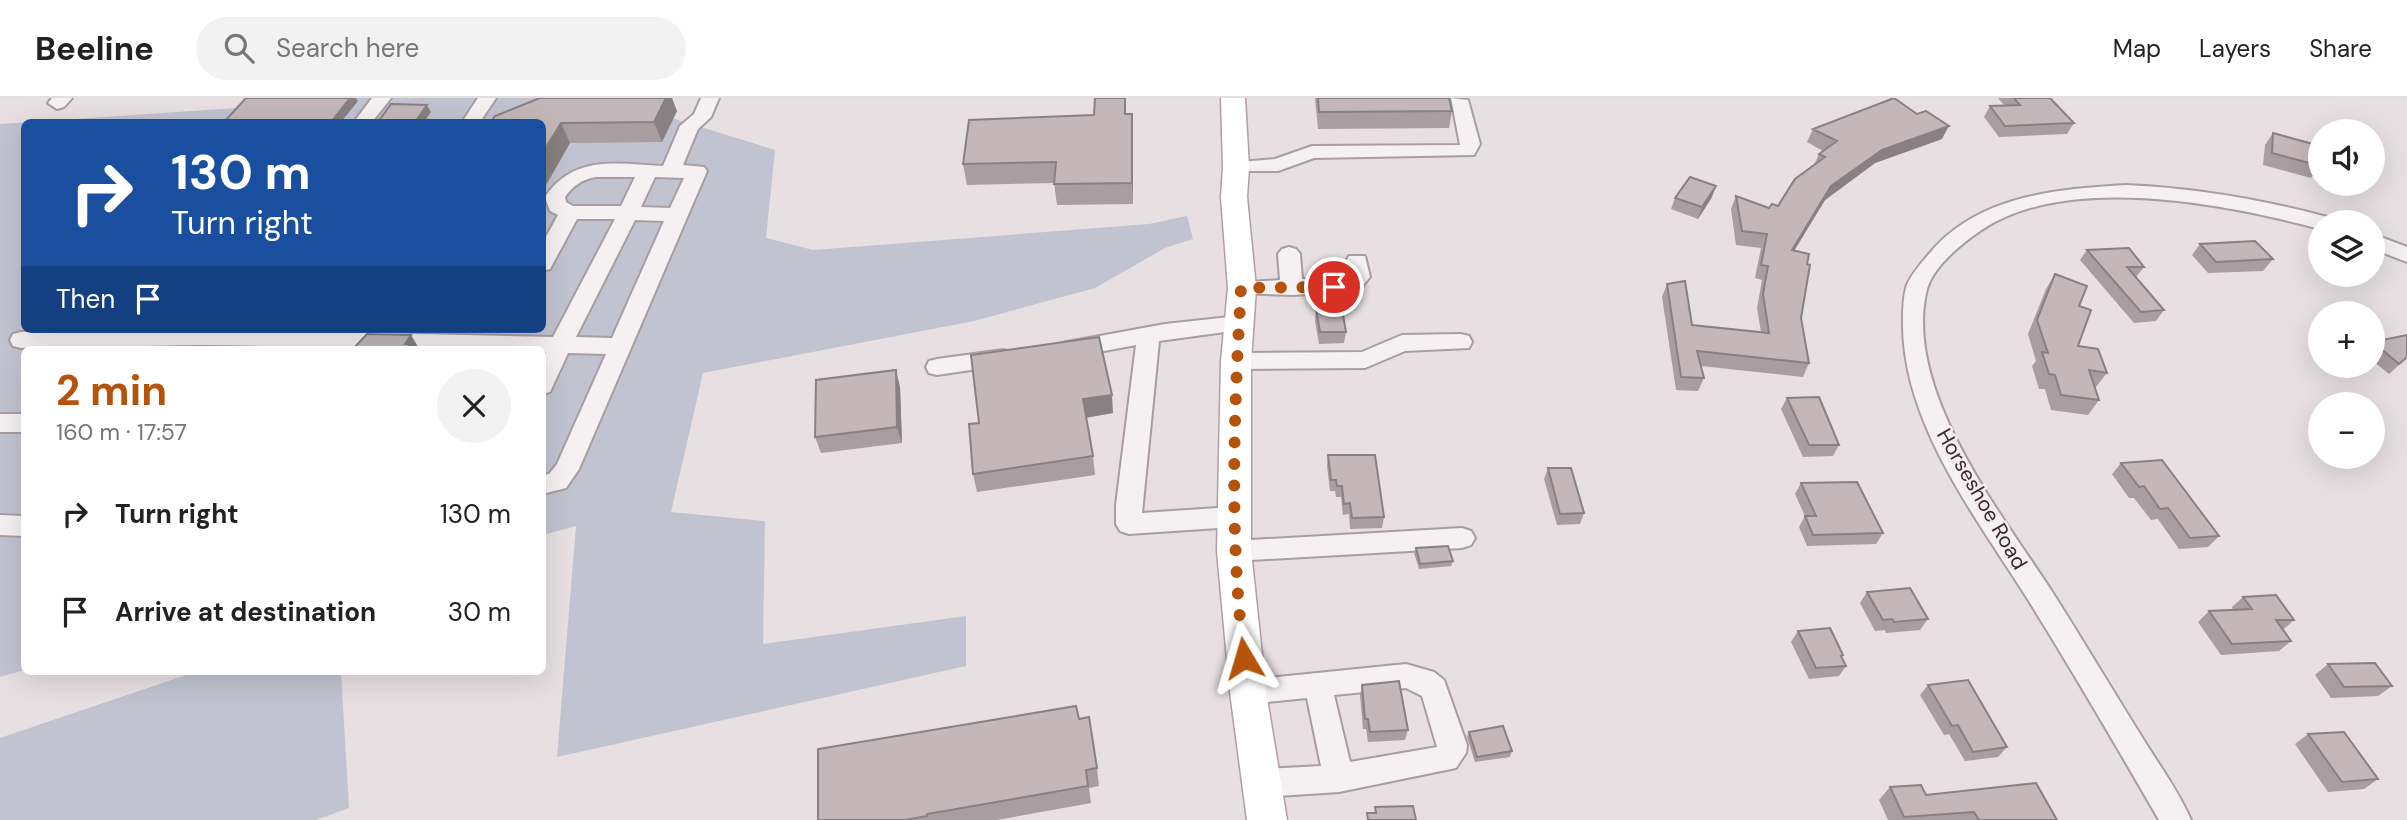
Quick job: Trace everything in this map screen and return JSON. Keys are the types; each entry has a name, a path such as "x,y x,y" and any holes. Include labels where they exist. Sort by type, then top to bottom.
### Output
{"main road":[{"path":"1233,98 1236,167 1234,197 1241,288 1236,361 1234,551 1248,692 1267,820"}],"street":[{"path":"365,119 382,98"},
{"path":"473,119 487,98"},
{"path":"691,126 686,117 698,98"},
{"path":"670,172 691,126 702,117 710,98"},
{"path":"1236,167 1278,165 1312,152 1467,151 1469,144 1459,100"},
{"path":"546,377 648,171"},
{"path":"546,484 557,481 567,469 618,346 697,171 584,172 570,177 555,197 557,206 570,212 677,215"},
{"name":"Horseshoe Road","path":"2176,820 1945,442 1917,371 1912,325 1917,286 1947,246 1976,222 2001,211 2063,195 2129,191 2177,194 2241,203 2308,219"},
{"path":"546,257 570,212"},
{"path":"2385,246 2407,255"},
{"path":"1289,254 1292,288"},
{"path":"1241,288 1351,285 1359,277 1357,261"},
{"path":"937,367 1239,324"},
{"path":"1147,335 1129,524 1233,517"},
{"path":"21,340 501,341 618,346"},
{"path":"1236,361 1365,360 1402,343 1461,342"},
{"path":"0,423 21,423"},
{"path":"0,525 21,526"},
{"path":"1234,551 1462,538"},
{"path":"1248,692 1406,676 1424,681 1434,689 1452,745 1451,754 1446,759 1339,778 1263,783"},
{"path":"1318,686 1339,778"}],"shaded area":[{"path":"246,98 607,98 775,150 766,238 813,250 1149,224 1187,216 1193,239 1165,248 1095,288 974,321 703,373 671,512 765,521 763,644 966,616 966,666 557,757 576,526 546,534 546,346 21,346 21,671 0,677 0,124 21,122 21,333 546,333 546,119 74,119 236,108"},
{"path":"186,675 341,675 349,808 316,820 0,820 0,738"}],"building":[{"path":"246,98 350,98 333,119 227,119"},
{"path":"540,98 666,98 654,122 561,123 546,147 546,119 493,119"},
{"path":"1095,98 1125,98 1125,114 1132,114 1132,183 1054,184 1056,162 963,164 969,120 1094,115"},
{"path":"1318,98 1449,98 1452,111 1319,112"},
{"path":"1894,98 1917,114 1926,111 1949,126 1882,150 1831,186 1792,250 1809,254 1807,264 1810,265 1801,318 1809,363 1697,351 1704,378 1681,377 1667,284 1685,281 1692,325 1769,333 1763,294 1768,266 1761,265 1767,234 1742,231 1736,196 1769,208 1772,204 1778,206 1795,179 1825,157 1819,154 1837,141 1813,129"},
{"path":"2014,98 2050,98 2074,123 2005,126 1990,106 2020,105"},
{"path":"391,104 427,105 417,119 380,119"},
{"path":"2273,133 2308,143 2308,163 2272,153"},
{"path":"1690,177 1716,186 1702,207 1675,198"},
{"path":"2255,241 2273,259 2216,262 2200,244"},
{"path":"2129,248 2144,267 2127,267 2164,310 2141,312 2087,250"},
{"path":"2055,274 2087,286 2079,306 2091,310 2078,346 2098,349 2107,373 2089,370 2099,400 2061,395 2055,375 2049,374 2042,352 2048,353 2037,320"},
{"path":"1316,309 1342,309 1346,332 1320,332"},
{"path":"367,334 411,335 405,344 410,344 409,346 356,346"},
{"path":"2407,335 2407,357 2399,364 2385,352 2385,340"},
{"path":"1099,337 1112,395 1083,399 1093,456 973,474 969,424 979,423 971,355"},
{"path":"896,370 897,427 815,437 816,380"},
{"path":"1819,397 1839,445 1809,445 1787,398"},
{"path":"1328,455 1375,455 1384,517 1352,518 1350,503 1344,504 1342,486 1337,486 1336,480 1331,480"},
{"path":"2162,460 2219,536 2190,538 2168,508 2160,509 2144,486 2139,487 2121,463"},
{"path":"1548,468 1571,468 1584,513 1560,514"},
{"path":"1857,482 1883,533 1813,535 1805,516 1816,516 1801,483"},
{"path":"1448,546 1453,561 1420,564 1416,548"},
{"path":"1910,588 1928,619 1894,622 1892,619 1883,620 1867,592"},
{"path":"2276,595 2294,620 2276,620 2291,641 2232,644 2209,611 2252,609 2243,597"},
{"path":"1830,628 1846,666 1816,668 1798,631"},
{"path":"2375,663 2392,686 2344,687 2328,664"},
{"path":"1968,680 2007,747 1973,752 1958,725 1952,726 1928,685"},
{"path":"1399,681 1408,730 1370,732 1368,719 1365,719 1362,685"},
{"path":"1076,706 1079,719 1089,717 1097,768 1086,770 1088,786 905,820 818,820 818,749"},
{"path":"1503,726 1512,751 1477,757 1469,732"},
{"path":"2344,732 2378,779 2342,782 2308,734"},
{"path":"2036,783 2057,820 1979,820 1974,812 1904,817 1890,787 1921,785 1926,795"},
{"path":"1413,806 1416,820 1368,820 1367,813 1376,813 1375,807"}],"route":[{"path":"1244,658 1233,517 1236,361 1241,288 1334,287"}]}
